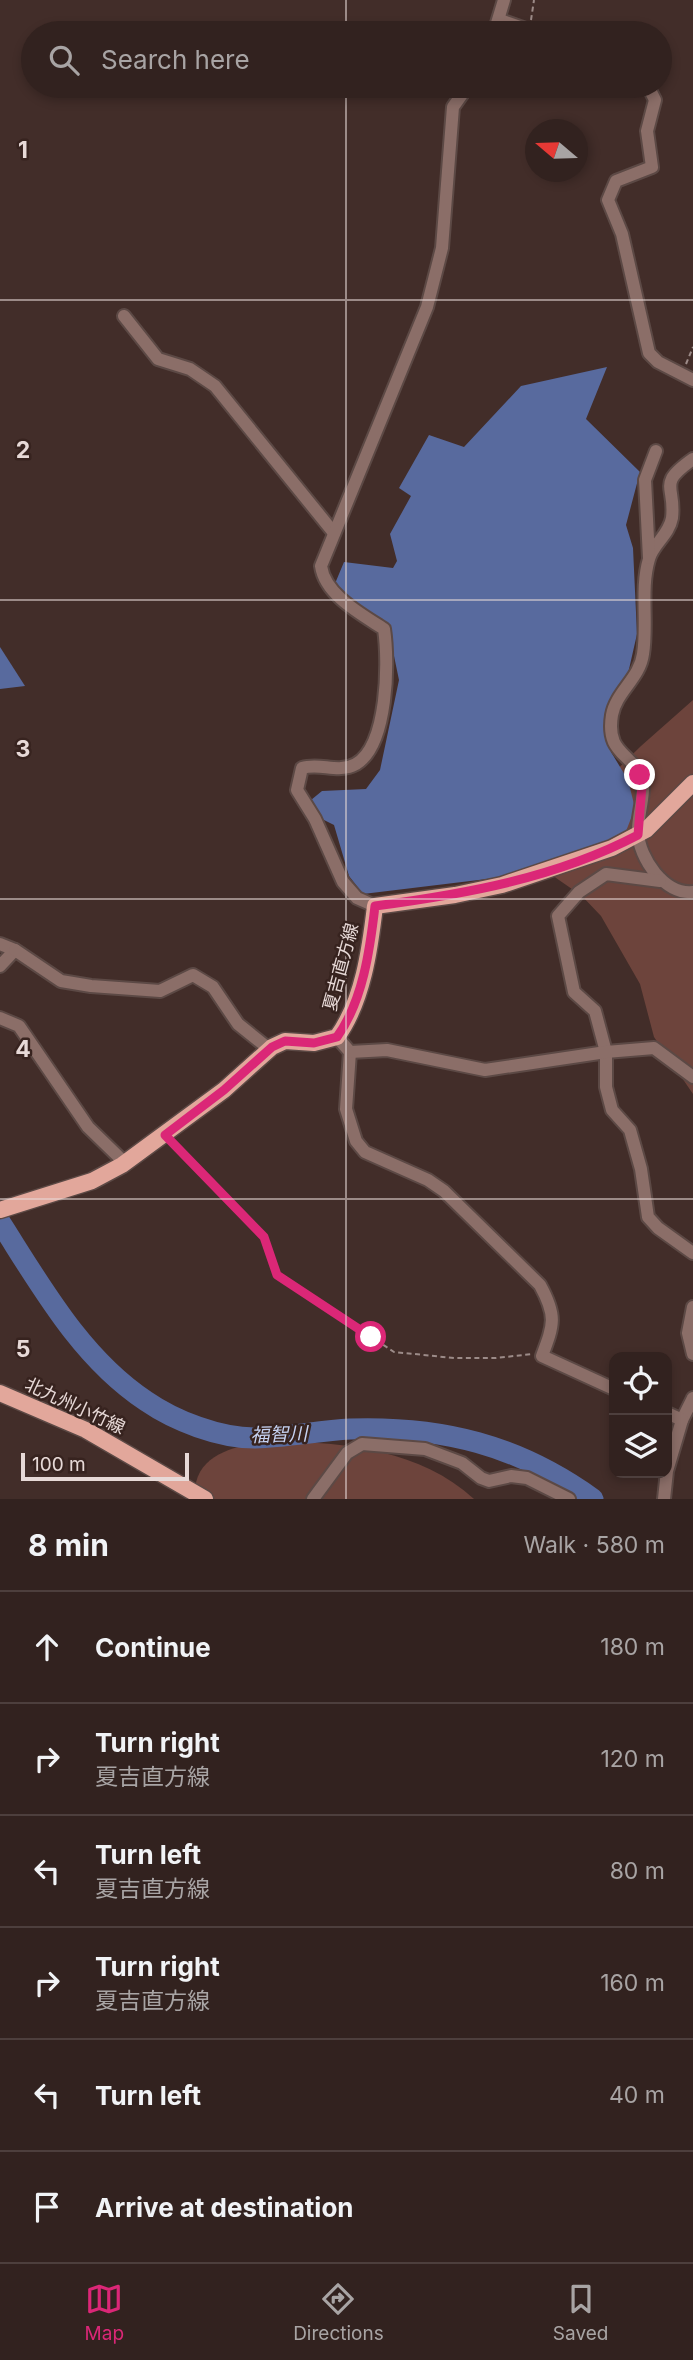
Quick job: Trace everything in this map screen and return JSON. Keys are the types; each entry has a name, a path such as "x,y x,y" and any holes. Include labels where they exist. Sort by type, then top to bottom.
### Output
{"main road":[{"name":"夏吉直方線","path":"269,1049 285,1041 314,1043 337,1037 346,1024 362,975 375,906 455,895 502,885 612,848 638,835 666,813 693,783"},
{"path":"0,1210 92,1181 125,1163 224,1090 269,1049"},
{"name":"北九州小竹線","path":"0,1393 86,1430 205,1499"}],"street":[{"path":"500,20 504,0"},
{"path":"375,906 357,898 343,882 315,819 297,790 302,768 313,764 340,769 355,764 368,753 388,677 384,629 330,590 323,578 321,565 427,307 442,248 453,107 459,98"},
{"path":"654,98 647,131 652,167 616,181 608,200 622,234 649,353 688,377"},
{"path":"124,316 158,359 190,369 215,386 334,533"},
{"path":"656,451 645,480 649,558 643,654 637,673 619,697 612,715 612,736 621,755 640,775 642,785 638,835 660,881"},
{"path":"649,558 668,530 672,516 668,492 671,479 693,459"},
{"path":"693,892 682,893 660,881 606,874 579,892 558,916 574,992 595,1011 606,1052 606,1087 612,1110 630,1130 641,1170 648,1217 658,1228 680,1241 693,1253"},
{"path":"0,944 15,950 61,981 91,986 160,991 193,975 213,987 238,1024 269,1049"},
{"path":"0,966 15,950"},
{"path":"0,1018 19,1026 88,1127 125,1163"},
{"path":"337,1037 350,1052 346,1109 356,1141 365,1153 429,1180 444,1191 540,1285 551,1304 554,1322 542,1356 609,1387"},
{"path":"350,1052 387,1050 485,1070 606,1052 654,1048 693,1076"},
{"path":"693,1307 688,1333 693,1354"},
{"path":"664,1499 667,1471 682,1420 693,1398"},
{"path":"671,1415 682,1420"},
{"path":"313,1499 347,1453 362,1444 425,1449 462,1463 489,1481 511,1476 527,1478 569,1499"}],"path":[{"path":"533,21 534,0"},
{"path":"688,377 693,346"},
{"path":"165,1135 264,1237 277,1275 394,1352 454,1358 496,1359 523,1353 542,1356"}],"shaded area":[{"path":"693,700 693,1094 654,1037 640,984 601,916 582,896 546,871 577,809"},
{"path":"279,1441 331,1444 382,1452 430,1470 474,1499 195,1499 196,1483 211,1460 236,1448"}],"water":[{"path":"607,367 586,419 640,472 626,525 633,548 637,634 627,678 605,716 611,752 628,780 635,808 623,839 495,878 363,894 349,876 334,825 316,816 311,800 322,791 366,789 380,770 399,680 388,627 334,586 344,562 393,568 397,561 390,534 411,496 399,488 429,435 464,447 521,386"},
{"path":"0,647 25,686 0,689"}],"waterway":[{"name":"福智川","path":"0,1222 47,1295 82,1342 123,1384 170,1415 212,1432 241,1437 350,1429 416,1431 448,1436 507,1452 565,1480 593,1499"}],"route":[{"path":"371,1337 314,1302 277,1275 264,1237 165,1135 224,1090 272,1047 285,1041 314,1043 330,1041 337,1037 346,1024 362,975 370,945 375,906 455,895 502,885 548,872 612,848 638,835 642,785 640,775"}]}
